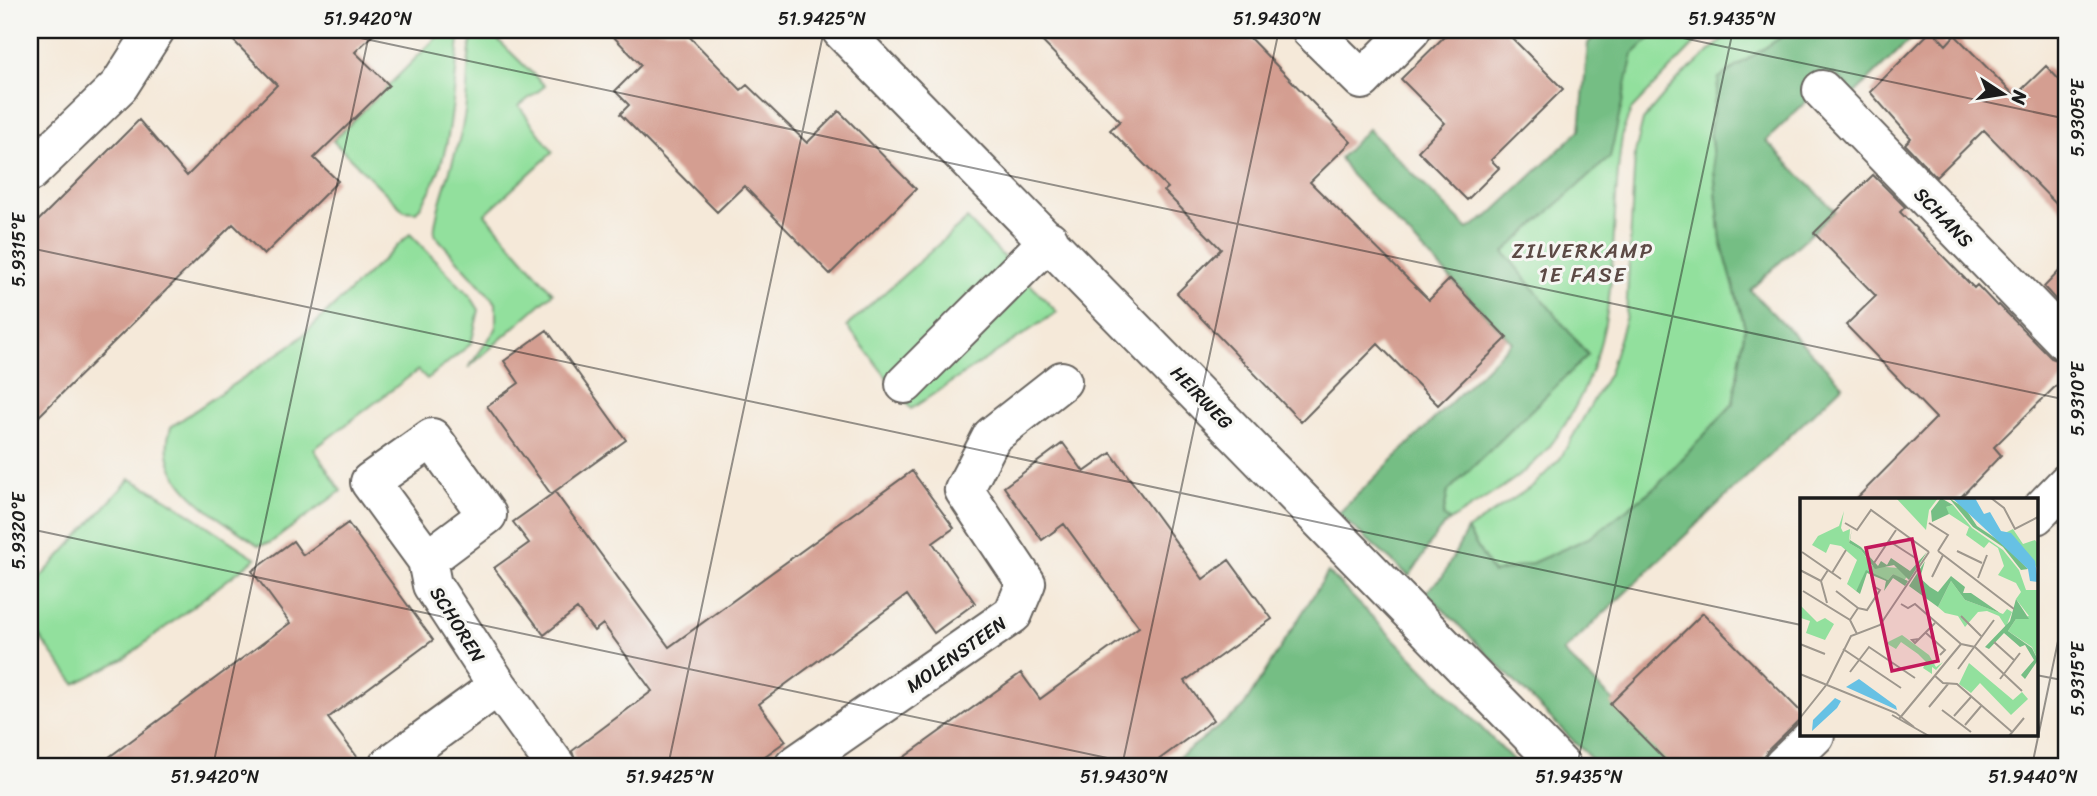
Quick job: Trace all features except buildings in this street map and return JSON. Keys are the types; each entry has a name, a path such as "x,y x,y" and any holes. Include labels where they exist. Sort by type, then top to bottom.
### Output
{"street":[{"path":"30,172 119,86 155,30"},
{"name":"HEIRWEG","path":"841,30 1561,766"},
{"path":"1311,30 1362,80 1411,30"},
{"name":"SCHANS","path":"1822,90 2067,343"},
{"path":"905,384 1049,240"},
{"name":"MOLENSTEEN","path":"794,766 1013,614 1026,583 964,490 992,436 1062,381"},
{"path":"2038,513 2067,483"},
{"name":"SCHOREN","path":"427,560 432,585 498,686 556,766"},
{"path":"388,766 498,686"},
{"path":"1783,766 1814,736"}],"green space":[{"path":"444,30 460,30 445,149 429,193 416,212 404,211 333,141"},
{"path":"474,30 488,30 545,86 519,106 553,152 485,214 553,293 468,368 496,329 496,303 434,234 439,206 463,123 469,53"},
{"path":"1601,30 1659,30 1633,54 1610,157 1504,252 1588,355 1448,491 1443,516 1450,521 1438,532 1409,576 1338,514 1512,342 1351,175 1340,158 1368,129 1468,229 1490,215 1580,130 1588,43"},
{"path":"1610,30 1708,30 1631,110 1623,131 1608,305 1602,338 1591,372 1575,407 1556,439 1531,465 1509,483 1450,521 1443,517 1448,491 1588,355 1503,252 1610,157"},
{"path":"1734,30 1792,30 1719,78 1710,128 1721,241 1745,327 1733,404 1658,485 1591,537 1530,564 1493,573 1467,530 1534,485 1560,459 1609,373 1626,316 1635,153 1643,120 1676,81"},
{"path":"1792,30 1920,30 1854,94 1834,74 1766,141 1835,211 1750,290 1843,385 1563,652 1681,766 1598,766 1426,592 1443,576 1467,530 1493,573 1530,564 1591,537 1658,485 1733,404 1745,327 1721,241 1710,128 1719,78"},
{"path":"967,219 1057,312 911,409 847,326"},
{"path":"410,234 471,297 479,310 471,344 427,379 418,370 314,449 341,491 270,543 258,545 209,511 180,482 171,465 167,447 171,427 297,341"},
{"path":"130,479 178,506 256,558 124,659 75,684 39,636 30,643 30,589"},
{"path":"1328,572 1519,766 1167,766 1242,709"}],"district":[{"name":"ZILVERKAMP 1E FASE","path":"1583,263"}]}
